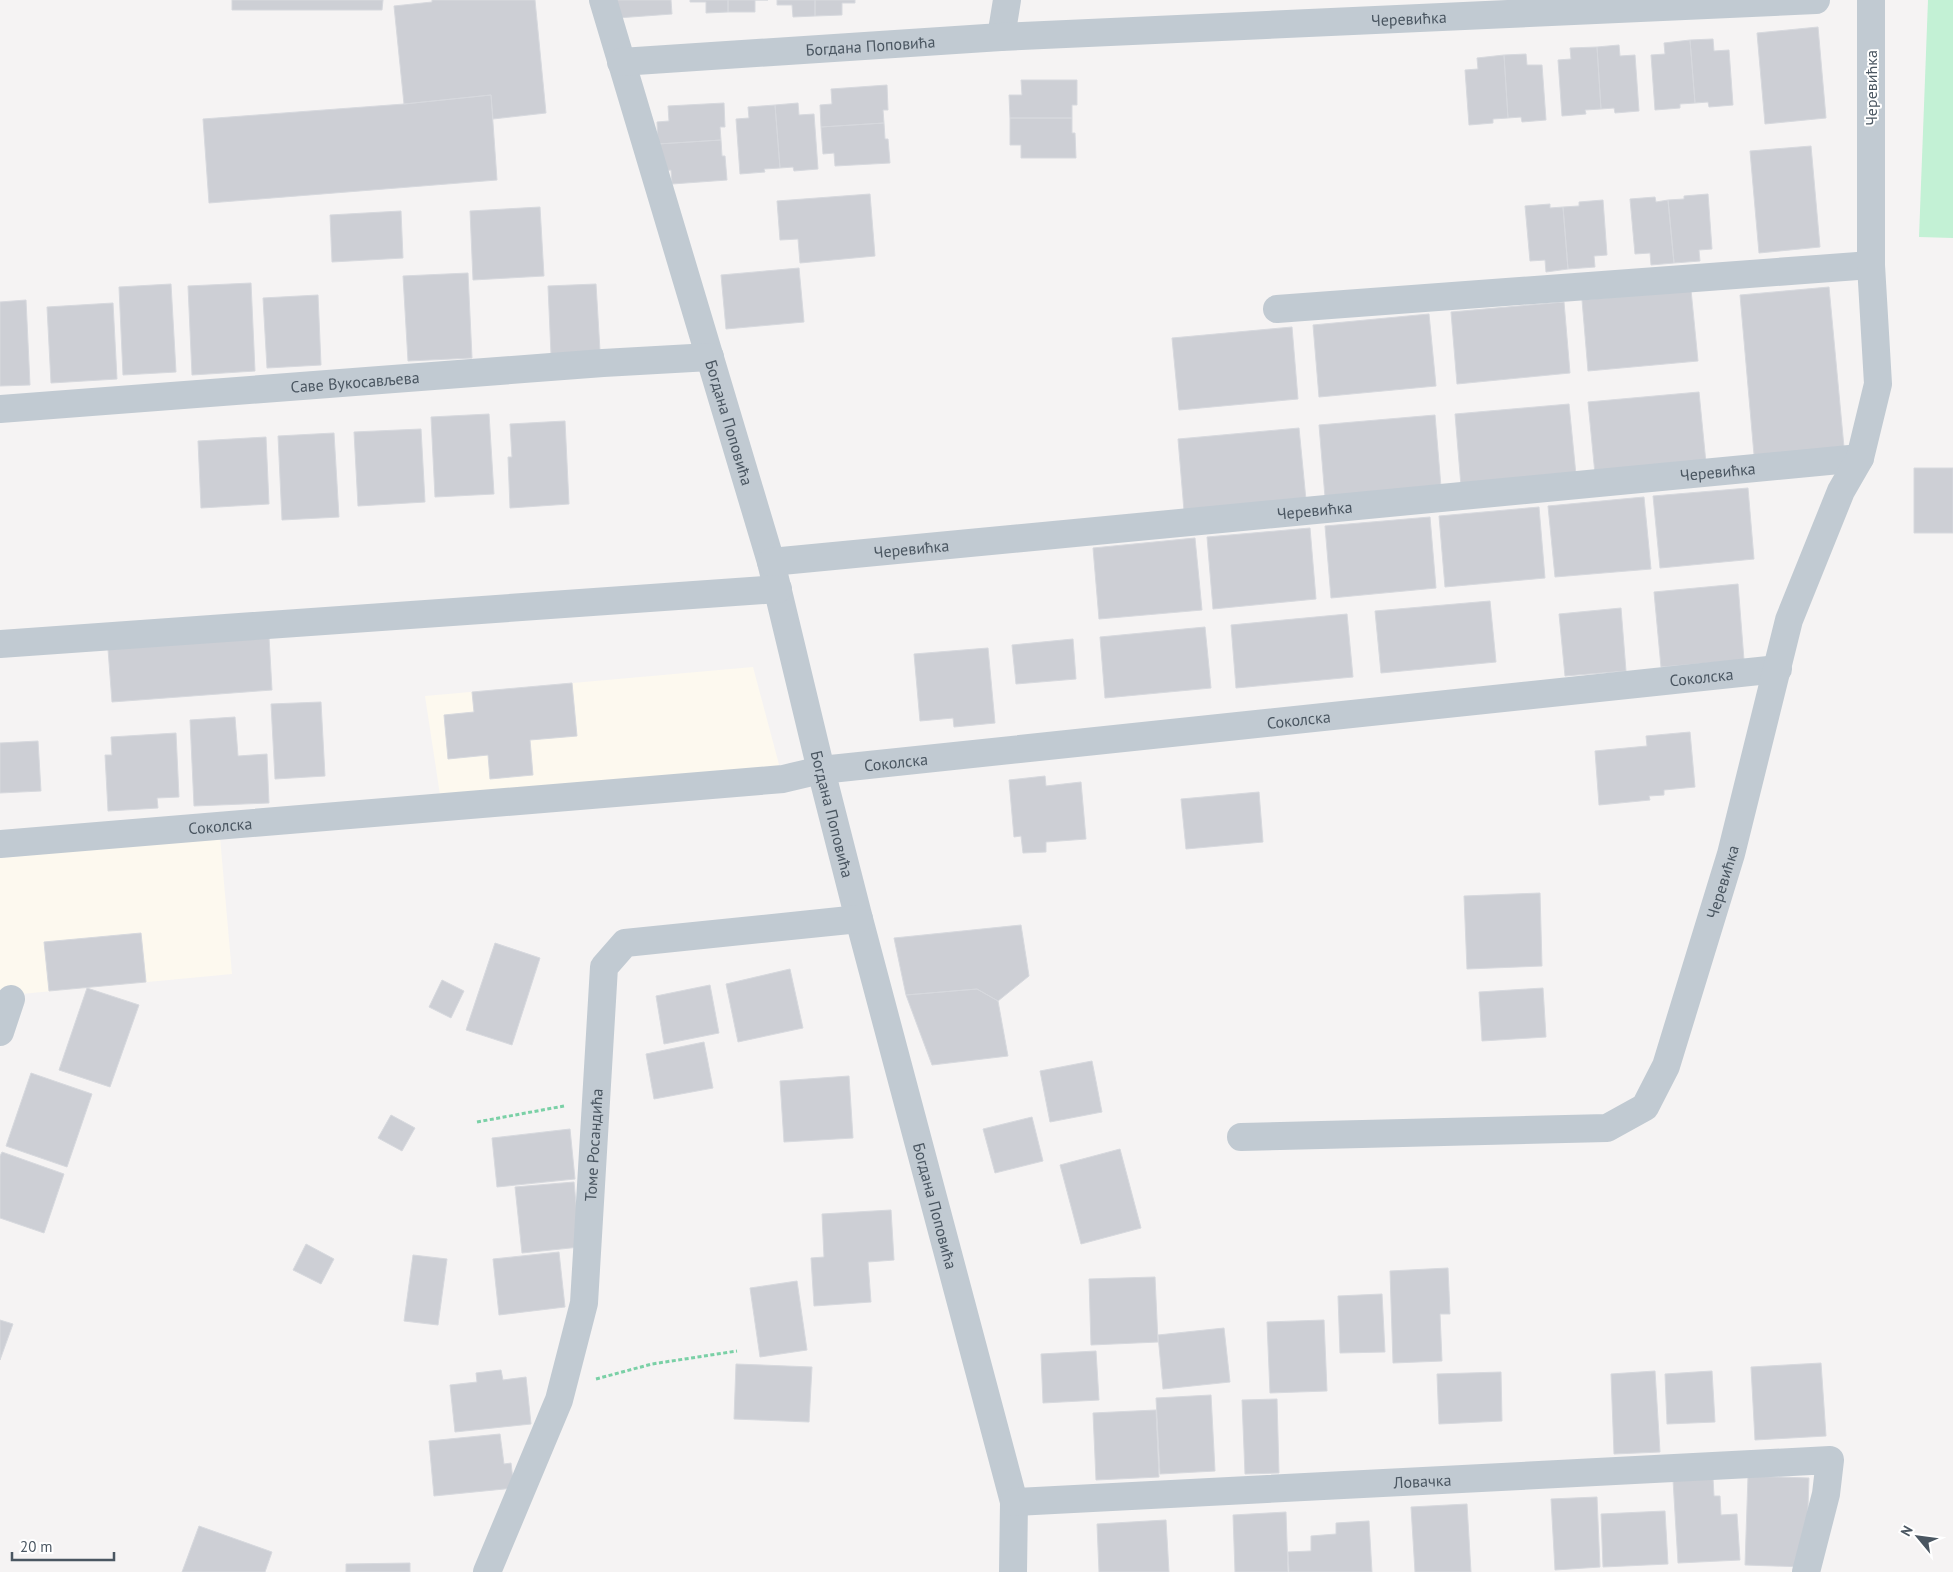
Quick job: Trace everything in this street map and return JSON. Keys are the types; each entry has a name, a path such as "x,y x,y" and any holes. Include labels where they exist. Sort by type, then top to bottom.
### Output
{"street":[{"name":"Богдана Поповића","path":"603,0 771,562 820,770 1014,1502 1013,1572"},
{"path":"1001,37 1007,0"},
{"name":"Черевићка","path":"1001,37 1816,0"},
{"name":"Черевићка","path":"1242,1136 1607,1128 1644,1107 1666,1066 1731,854 1789,620 1841,491 1860,458 1878,384 1871,265 1871,0"},
{"name":"Богдана Поповића","path":"621,62 1001,37"},
{"path":"1277,309 1871,265"},
{"name":"Саве Вукосављева","path":"0,409 603,363 710,357"},
{"name":"Черевићка","path":"771,562 1860,458"},
{"path":"0,644 778,589"},
{"name":"Соколска","path":"0,844 783,779 820,770 1778,669"},
{"name":"Томе Росандића","path":"487,1572 559,1400 584,1303 604,967 625,942 859,919"},
{"path":"0,1032 11,1000"},
{"name":"Ловачка","path":"1014,1502 1830,1460 1826,1494 1806,1572"}],"path":[{"path":"477,1122 596,1099"},
{"path":"559,1400 588,1381 652,1364 737,1351"}],"shaded area":[{"path":"753,667 785,787 442,808 425,696"},
{"path":"220,837 232,974 0,996 0,858"}],"green space":[{"path":"1928,0 1953,0 1953,238 1919,237"}],"building":[{"path":"232,0 383,0 382,10 232,10"},
{"path":"432,0 535,0 546,113 493,119 491,95 404,104 394,6 432,2"},
{"path":"616,0 671,0 672,14 617,18"},
{"path":"690,0 728,0 728,12 706,13 706,2 690,2"},
{"path":"728,0 755,0 755,12 728,12"},
{"path":"777,0 815,0 815,16 793,17 792,5 777,5"},
{"path":"815,0 855,0 855,3 842,3 842,15 815,16"},
{"path":"1818,27 1826,118 1765,124 1757,33"},
{"path":"1713,39 1714,51 1729,50 1733,105 1709,107 1708,102 1695,103 1690,40"},
{"path":"1690,40 1695,103 1680,104 1680,108 1655,110 1651,55 1665,54 1664,43"},
{"path":"1619,45 1620,56 1635,55 1639,111 1615,113 1614,108 1601,109 1597,47"},
{"path":"1597,47 1601,109 1585,110 1586,114 1562,116 1558,60 1571,59 1570,48"},
{"path":"1526,54 1527,65 1542,65 1546,120 1522,122 1521,117 1508,118 1504,55"},
{"path":"1504,55 1508,118 1493,119 1493,123 1469,125 1465,70 1478,69 1477,58"},
{"path":"1021,80 1077,80 1077,105 1072,105 1072,118 1010,118 1009,95 1022,95"},
{"path":"887,85 888,110 883,110 884,123 821,127 820,105 832,104 831,89"},
{"path":"491,95 497,180 209,203 203,119 404,104"},
{"path":"724,103 725,127 720,127 721,140 658,144 657,122 669,121 668,106"},
{"path":"798,103 799,115 814,114 818,169 794,171 793,167 780,168 775,105"},
{"path":"775,105 780,168 764,169 765,172 740,174 736,119 749,118 748,107"},
{"path":"1010,118 1072,118 1076,158 1021,158 1021,145 1010,145"},
{"path":"884,123 885,139 888,139 890,163 835,166 834,153 823,154 821,127"},
{"path":"721,140 722,156 725,156 727,180 672,184 671,170 660,171 658,144"},
{"path":"1811,146 1820,247 1759,253 1750,151"},
{"path":"870,194 875,256 800,263 798,239 780,240 777,201"},
{"path":"1708,194 1712,249 1699,250 1700,261 1674,263 1668,200 1684,199 1684,196"},
{"path":"1655,197 1656,202 1668,200 1674,263 1651,265 1650,253 1635,254 1630,199"},
{"path":"1603,200 1607,255 1594,256 1595,267 1568,269 1563,207 1579,206 1579,202"},
{"path":"1550,204 1550,208 1563,207 1568,269 1546,272 1545,260 1530,261 1525,206"},
{"path":"540,207 544,276 473,280 470,211"},
{"path":"401,211 403,258 332,262 330,215"},
{"path":"799,268 804,322 726,329 721,275"},
{"path":"468,273 472,358 408,361 403,276"},
{"path":"251,283 255,371 192,375 188,286"},
{"path":"171,284 176,372 123,375 119,287"},
{"path":"596,284 600,351 551,354 548,286"},
{"path":"1829,287 1845,458 1755,466 1740,295"},
{"path":"1691,290 1698,361 1588,371 1582,300"},
{"path":"318,295 321,365 267,368 263,298"},
{"path":"26,300 30,385 0,386 0,302"},
{"path":"1564,302 1570,373 1457,384 1451,312"},
{"path":"113,303 117,379 51,383 47,307"},
{"path":"1429,314 1436,386 1319,397 1313,325"},
{"path":"1292,327 1298,399 1179,410 1172,338"},
{"path":"1699,392 1706,463 1595,474 1588,402"},
{"path":"1569,404 1576,475 1461,486 1455,414"},
{"path":"489,414 494,494 435,497 431,417"},
{"path":"1435,415 1441,487 1325,497 1319,425"},
{"path":"565,421 569,504 510,508 508,457 512,457 510,424"},
{"path":"1299,428 1306,500 1184,511 1178,439"},
{"path":"421,429 425,502 358,506 354,432"},
{"path":"334,433 339,517 282,520 278,436"},
{"path":"266,437 269,504 201,508 198,441"},
{"path":"1914,468 1953,468 1953,533 1914,533"},
{"path":"1748,488 1754,559 1660,568 1653,496"},
{"path":"1644,497 1651,569 1555,577 1548,506"},
{"path":"1539,507 1545,578 1445,587 1439,516"},
{"path":"1430,517 1436,588 1331,598 1325,526"},
{"path":"1310,528 1316,599 1213,609 1207,537"},
{"path":"1195,538 1202,610 1099,619 1093,548"},
{"path":"1738,584 1744,660 1661,667 1654,592"},
{"path":"1490,601 1496,662 1381,673 1375,611"},
{"path":"1621,608 1626,671 1565,676 1559,614"},
{"path":"1347,614 1353,677 1236,688 1231,625"},
{"path":"1205,627 1211,688 1105,698 1100,637"},
{"path":"269,637 272,690 112,702 108,649"},
{"path":"1073,639 1076,679 1016,684 1012,645"},
{"path":"988,648 995,723 954,727 953,718 920,721 914,654"},
{"path":"572,683 577,736 530,740 533,775 490,779 488,755 448,759 444,715 474,712 472,692"},
{"path":"321,702 325,776 275,779 271,704"},
{"path":"235,717 238,756 267,754 269,803 194,806 190,720"},
{"path":"1690,732 1695,787 1664,790 1664,795 1649,796 1650,800 1599,805 1595,751 1647,746 1646,736"},
{"path":"176,733 179,797 157,798 158,808 108,811 105,755 112,755 111,737"},
{"path":"38,741 41,791 0,793 0,743"},
{"path":"1045,776 1046,786 1081,782 1086,839 1046,842 1046,852 1023,853 1021,836 1014,837 1009,780"},
{"path":"1259,792 1263,842 1186,849 1181,799"},
{"path":"1540,893 1542,966 1467,969 1464,896"},
{"path":"1021,925 1029,976 998,1001 977,989 906,995 894,938"},
{"path":"141,933 146,982 49,991 44,942"},
{"path":"495,943 540,958 512,1045 466,1030"},
{"path":"790,969 803,1028 738,1042 726,984"},
{"path":"442,980 464,991 451,1018 429,1007"},
{"path":"710,985 719,1033 664,1044 656,996"},
{"path":"87,988 139,1005 110,1087 59,1070"},
{"path":"1543,988 1546,1037 1482,1041 1479,992"},
{"path":"977,989 998,1001 1008,1056 932,1065 906,995"},
{"path":"704,1042 713,1088 654,1099 646,1054"},
{"path":"1092,1061 1102,1112 1050,1122 1040,1071"},
{"path":"31,1073 92,1094 67,1167 6,1146"},
{"path":"849,1076 853,1138 784,1142 780,1081"},
{"path":"391,1115 415,1128 402,1151 378,1138"},
{"path":"1032,1117 1043,1161 995,1173 983,1129"},
{"path":"570,1129 575,1179 497,1187 492,1138"},
{"path":"1120,1149 1141,1228 1081,1244 1060,1165"},
{"path":"2,1152 64,1174 44,1233 0,1218 0,1156"},
{"path":"574,1182 580,1247 522,1253 515,1187"},
{"path":"891,1210 894,1260 868,1262 871,1302 814,1306 811,1258 824,1257 822,1214"},
{"path":"306,1244 334,1259 321,1284 293,1270"},
{"path":"559,1252 565,1307 499,1315 493,1259"},
{"path":"413,1255 447,1259 438,1325 404,1321"},
{"path":"1448,1268 1450,1314 1440,1314 1442,1361 1393,1363 1390,1271"},
{"path":"1155,1277 1158,1342 1091,1345 1089,1279"},
{"path":"797,1281 807,1350 760,1357 750,1288"},
{"path":"1382,1294 1385,1352 1340,1353 1338,1296"},
{"path":"0,1320 13,1324 0,1360"},
{"path":"1324,1320 1327,1391 1270,1393 1267,1322"},
{"path":"1224,1328 1230,1382 1163,1389 1158,1335"},
{"path":"1096,1351 1099,1400 1043,1403 1041,1354"},
{"path":"1821,1363 1826,1436 1755,1440 1751,1367"},
{"path":"736,1364 812,1367 809,1422 734,1419"},
{"path":"501,1370 503,1380 526,1377 531,1424 455,1432 450,1385 477,1382 476,1373"},
{"path":"1655,1371 1660,1452 1614,1454 1611,1374"},
{"path":"1712,1371 1715,1422 1667,1424 1665,1374"},
{"path":"1501,1372 1502,1421 1439,1424 1437,1374"},
{"path":"1211,1395 1215,1471 1160,1474 1156,1398"},
{"path":"1277,1399 1279,1473 1245,1474 1242,1400"},
{"path":"1156,1410 1159,1477 1096,1480 1093,1413"},
{"path":"500,1434 504,1464 511,1463 514,1488 434,1496 429,1441"},
{"path":"1748,1476 1809,1478 1806,1567 1745,1565"},
{"path":"1713,1478 1714,1496 1720,1496 1721,1515 1737,1514 1740,1560 1678,1563 1673,1480"},
{"path":"1597,1497 1600,1567 1555,1570 1551,1499"},
{"path":"1467,1504 1471,1572 1415,1572 1411,1507"},
{"path":"1665,1511 1668,1564 1603,1567 1601,1514"},
{"path":"1286,1512 1288,1572 1235,1572 1233,1515"},
{"path":"1166,1520 1169,1572 1099,1572 1097,1524"},
{"path":"1369,1521 1372,1572 1289,1572 1288,1552 1311,1551 1311,1536 1336,1534 1336,1523"},
{"path":"199,1526 272,1552 265,1572 182,1572"},
{"path":"410,1563 410,1572 346,1572 346,1564"}]}
